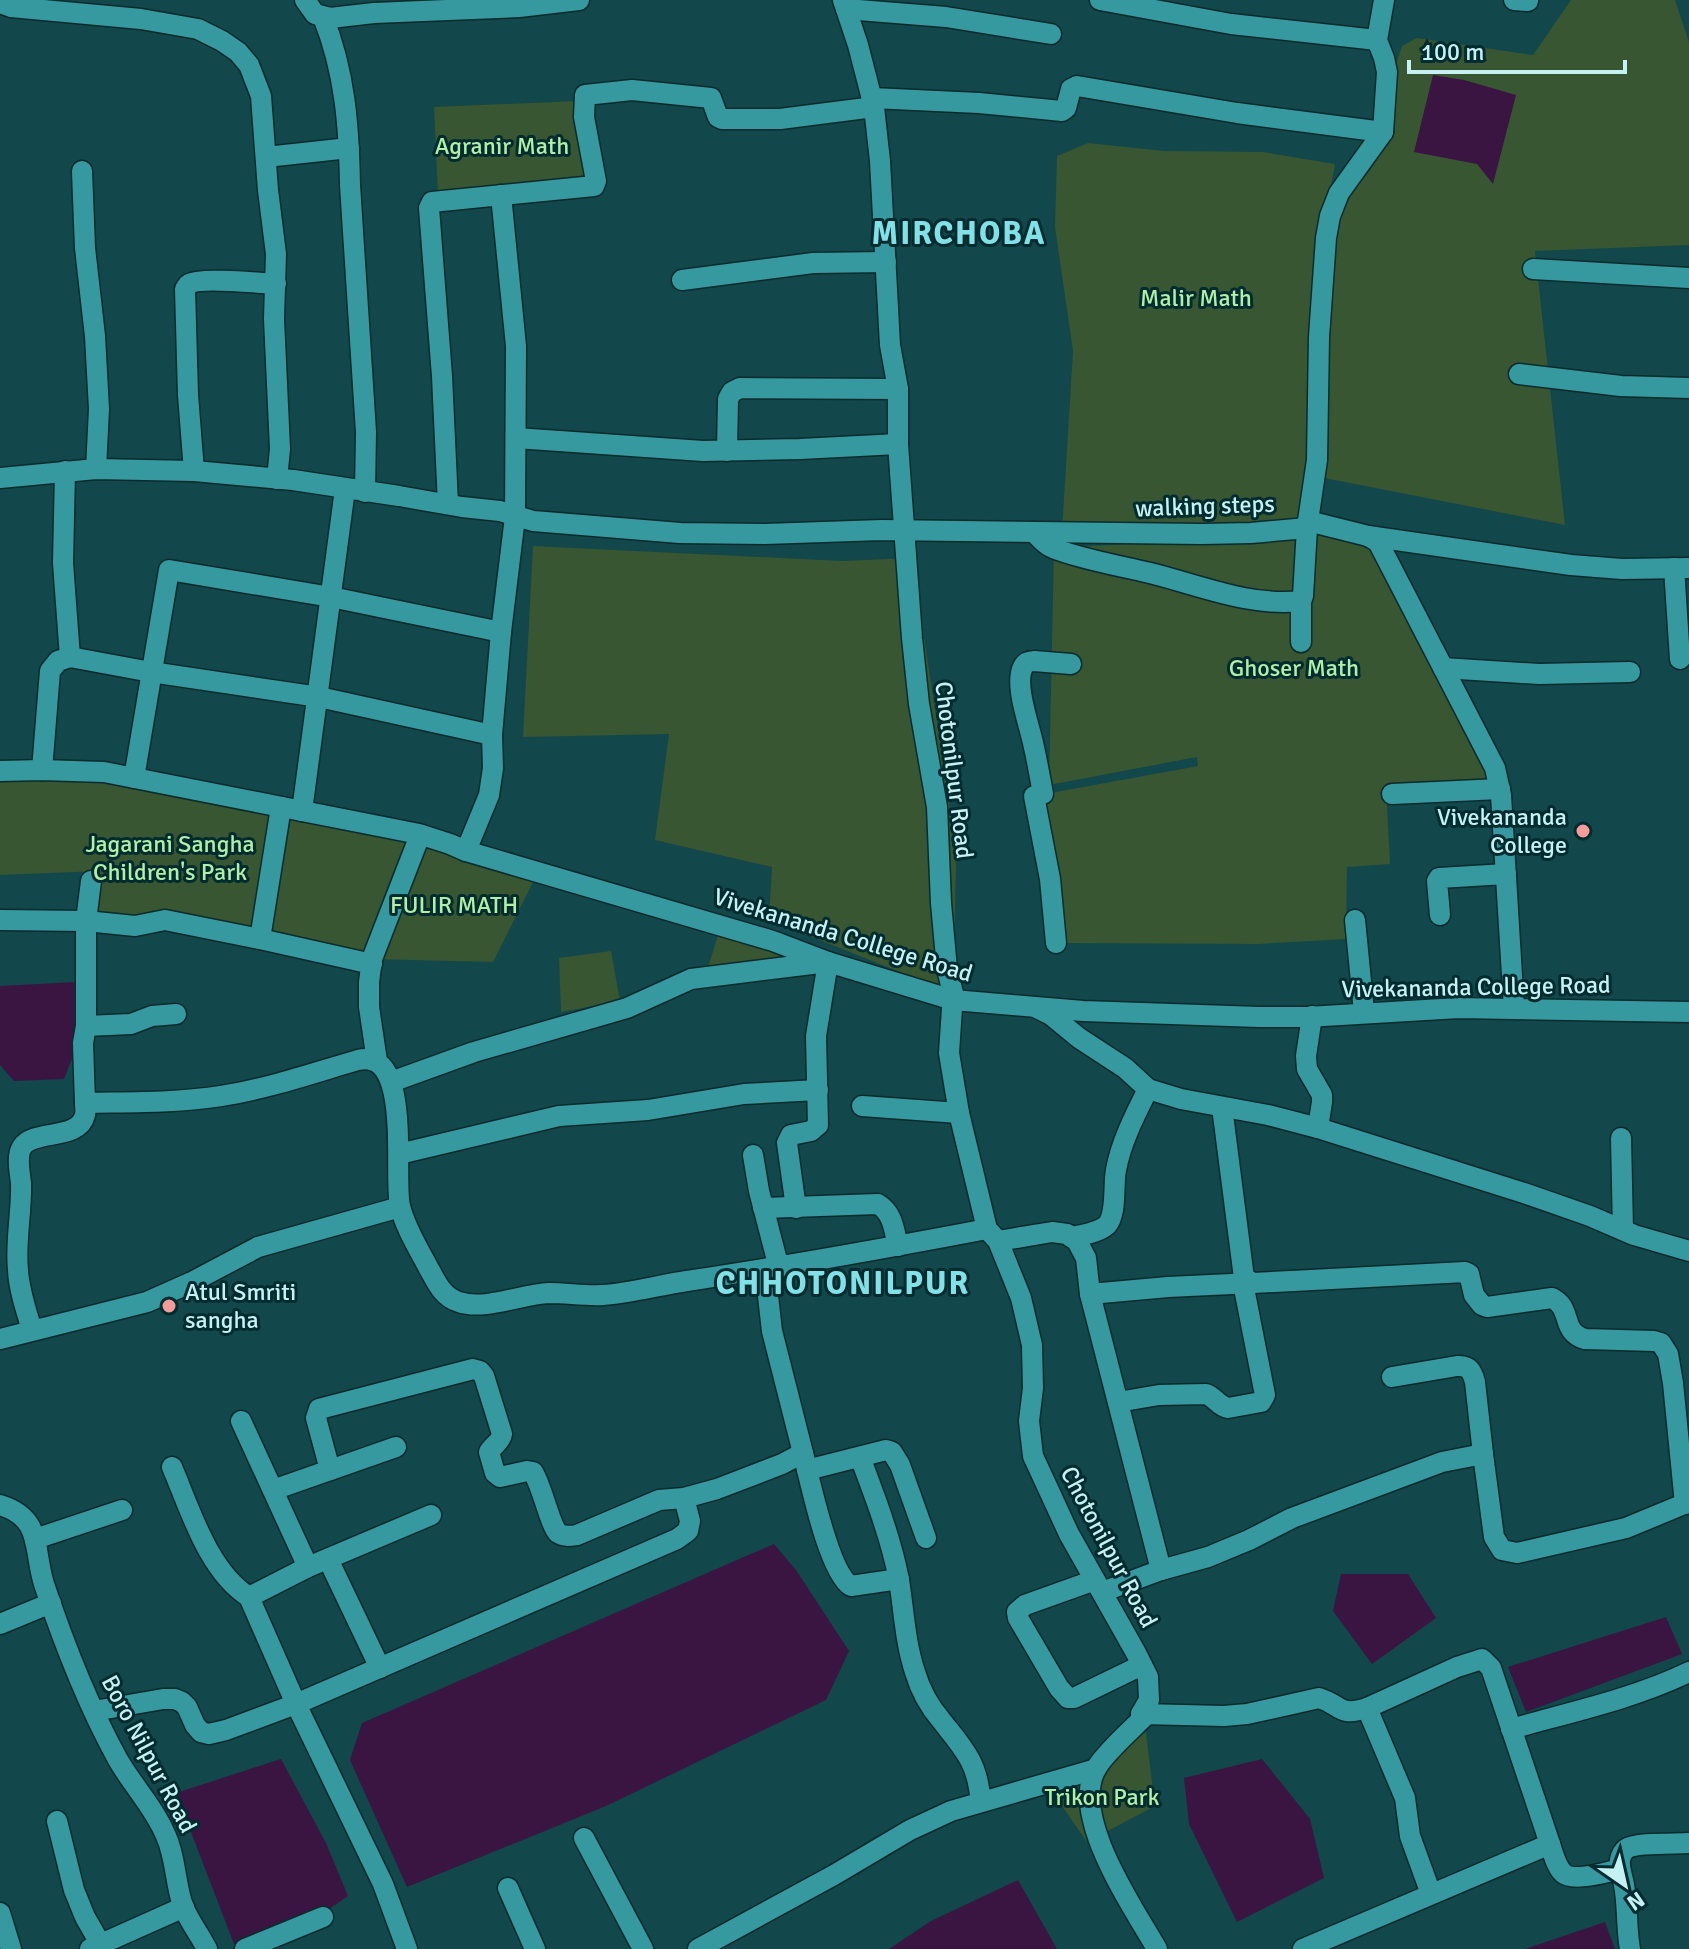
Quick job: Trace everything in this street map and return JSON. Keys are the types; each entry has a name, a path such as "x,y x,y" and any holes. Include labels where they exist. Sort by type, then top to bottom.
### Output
{"street":[{"path":"0,0 11,7 141,19 198,29 238,52 249,65 261,96 276,254 274,319 280,449 277,479"},
{"path":"305,0 315,14 330,18 373,7 519,7 579,0"},
{"path":"1100,0 1188,8 1231,24 1377,40"},
{"path":"1301,642 1301,601 1317,460 1319,337 1328,227 1339,193 1383,132 1387,72 1377,40 1384,0"},
{"path":"1514,0 1528,1"},
{"path":"844,4 1051,34"},
{"name":"Chotonilpur Road","path":"844,4 873,103 880,161 890,345 898,389 898,444 912,638 919,704 937,807 941,903 947,969 953,993 949,1053 959,1113 993,1235 1021,1298 1032,1345 1033,1388 1029,1421 1033,1456 1069,1534 1148,1677 1149,1700 1141,1714 1144,1717 1096,1769"},
{"path":"302,811 331,597 366,432 343,84 334,44 323,17"},
{"path":"448,504 429,205 436,200 595,184 584,117 585,95 632,90 711,98 718,117 722,119 780,119 873,103 979,103 1062,111 1066,108 1071,89 1077,86 1237,113 1383,132"},
{"path":"266,157 349,148"},
{"path":"82,171 85,248 99,409 96,469"},
{"path":"466,851 489,795 493,768 492,735 501,632 515,517 516,346 501,195"},
{"path":"682,280 813,263 886,262"},
{"path":"1533,269 1689,278"},
{"path":"194,471 185,289 195,282 276,284"},
{"path":"1519,374 1621,386 1689,388"},
{"path":"727,451 728,399 732,392 740,388 898,389"},
{"path":"516,438 727,451 898,444"},
{"name":"walking steps","path":"0,478 96,469 194,471 277,479 500,511 533,521 680,533 737,535 905,531 1182,535 1251,533 1308,525 1571,565 1622,569 1681,568"},
{"path":"65,471 63,563 70,657"},
{"path":"1034,532 1054,548 1217,592 1256,599 1301,601"},
{"path":"1368,536 1378,542 1495,768 1500,789 1514,1008"},
{"path":"1680,659 1681,568"},
{"path":"134,778 169,570 331,597 501,632"},
{"path":"42,770 50,671 58,661 70,657 319,697 492,735"},
{"path":"1056,943 1034,745 1020,687 1023,667 1028,662 1071,664"},
{"path":"1443,668 1539,674 1630,672"},
{"name":"Vivekananda College Road","path":"0,771 104,772 420,835 773,941 828,962 953,1000 1113,1012 1259,1017 1514,1008 1689,1012"},
{"path":"1392,794 1500,789"},
{"path":"260,939 281,807"},
{"path":"377,1061 369,1007 372,964 420,835"},
{"path":"1440,915 1439,878 1506,874"},
{"path":"32,1330 18,1270 9,1247 21,1198 20,1148 27,1141 72,1129 81,1123 85,1115 86,921 91,881"},
{"path":"0,920 86,921 135,926 165,920 372,964"},
{"path":"1355,920 1364,1012"},
{"path":"391,1082 474,1052 627,1008 691,979 828,962 816,1028 818,1125 811,1131 791,1135 787,1143 796,1208"},
{"path":"1034,1007 1051,1015 1125,1068 1148,1089 1318,1128 1524,1193 1689,1251"},
{"path":"86,1026 131,1024 152,1016 176,1014"},
{"path":"1312,1016 1306,1056 1307,1069 1322,1095 1318,1128"},
{"path":"85,1103 174,1102 222,1096 366,1058 377,1061 391,1082 399,1140 400,1207 442,1293 458,1302 477,1305 548,1293 600,1295 628,1292 898,1246 993,1235 1067,1234 1077,1241 1086,1258 1090,1294 1161,1570"},
{"path":"1071,1237 1103,1228 1109,1223 1122,1146 1148,1089"},
{"path":"399,1154 559,1116 648,1110 744,1094 818,1090"},
{"path":"862,1106 959,1113"},
{"path":"1118,1402 1159,1395 1206,1394 1228,1408 1261,1402 1265,1395 1248,1283 1242,1273 1222,1107"},
{"path":"1621,1138 1623,1230"},
{"path":"753,1155 772,1269 772,1331 827,1542 846,1583 851,1586 899,1579"},
{"path":"763,1208 878,1204 886,1208 891,1218 898,1246"},
{"path":"0,1339 147,1302 258,1247 400,1207"},
{"path":"1090,1294 1465,1272 1469,1274 1474,1295 1487,1307 1552,1298 1563,1307 1570,1330 1576,1336 1661,1343 1668,1354 1671,1368 1687,1503 1626,1528 1517,1553 1502,1550 1494,1537 1473,1373 1464,1365 1392,1377"},
{"path":"330,1470 316,1418 319,1409 473,1369 484,1376 502,1434 489,1452 495,1473 500,1477 533,1472 555,1528 567,1537 659,1500 684,1498 805,1462 860,1457 886,1450 896,1456 926,1538"},
{"path":"241,1421 308,1567"},
{"path":"273,1490 396,1447"},
{"path":"1142,1665 1074,1698 1068,1698 1059,1688 1017,1612 1025,1605 1208,1557 1292,1518 1442,1462 1483,1454"},
{"path":"860,1457 888,1536 899,1579 907,1643 914,1671 924,1696 970,1759 981,1801"},
{"path":"172,1467 213,1559 232,1584 249,1597 296,1704 383,1884 407,1949"},
{"path":"94,1711 175,1699 187,1707 201,1732 209,1734 226,1730 296,1704 677,1539 688,1531 690,1521 684,1498"},
{"name":"Boro Nilpur Road","path":"0,1505 16,1511 33,1530 39,1567 79,1680 123,1768 166,1834 175,1860 184,1907 207,1949"},
{"path":"35,1539 122,1510"},
{"path":"249,1597 308,1567 431,1515"},
{"path":"328,1559 380,1668"},
{"path":"0,1624 51,1603"},
{"path":"1141,1714 1247,1714 1319,1698 1344,1711 1355,1712 1482,1659 1491,1668 1561,1872 1568,1877 1620,1869"},
{"path":"1511,1729 1628,1697 1689,1672"},
{"path":"1367,1708 1402,1791 1410,1836 1431,1894"},
{"path":"698,1949 910,1830 951,1811 1096,1769 1090,1793 1092,1825 1110,1866 1157,1949"},
{"path":"57,1821 74,1890 96,1947 184,1907"},
{"path":"584,1838 643,1949"},
{"path":"1630,1949 1625,1888 1620,1869 1623,1850 1642,1845 1689,1843"},
{"path":"1303,1949 1550,1844"},
{"path":"508,1888 535,1949"},
{"path":"0,1913 11,1949"},
{"path":"245,1949 323,1917"}],"green space":[{"name":"Malir Math","path":"1571,0 1675,0 1689,42 1689,245 1535,251 1565,525 1314,476 1298,529 1062,531 1073,351 1055,227 1057,156 1088,143 1164,151 1263,152 1335,164 1329,197 1377,124 1402,46 1417,38 1533,55"},
{"name":"Agranir Math","path":"578,101 588,181 438,195 434,107"},
{"name":"Ghoser Math","path":"1313,525 1375,544 1435,652 1491,783 1386,788 1390,864 1347,867 1346,939 1258,944 1056,943 1034,796 1198,766 1197,757 1049,785 1054,548 1302,535"},
{"path":"533,546 842,561 912,558 953,828 956,865 953,993 769,920 772,867 655,840 669,734 523,737"},
{"path":"0,775 100,779 420,835 538,872 493,962 372,959 370,956 91,916 100,871 0,875"},
{"path":"720,929 808,960 707,970"},
{"path":"611,951 620,1001 561,1012 559,958"},
{"name":"Trikon Park","path":"1144,1717 1155,1806 1087,1842 1046,1783 1101,1762"}],"shaded area":[{"path":"1433,75 1464,80 1516,95 1493,184 1477,164 1414,152"},
{"path":"77,982 86,1024 64,1079 14,1081 0,1065 0,986"},
{"path":"774,1544 796,1570 849,1651 826,1700 606,1806 407,1887 350,1760 362,1723"},
{"path":"1341,1574 1408,1574 1436,1618 1372,1664 1333,1611"},
{"path":"1666,1617 1682,1654 1526,1712 1508,1667"},
{"path":"281,1759 326,1843 348,1896 319,1916 234,1944 176,1793"},
{"path":"1262,1759 1310,1819 1324,1878 1237,1922 1189,1824 1184,1778"},
{"path":"1018,1880 1057,1949 889,1949 931,1921"},
{"path":"1605,1922 1615,1949 1525,1949"}],"place":[{"name":"Vivekananda College","path":"1583,831"},
{"name":"Atul Smriti sangha","path":"169,1306"}],"district":[{"name":"MIRCHOBA","path":"959,233"},
{"name":"CHHOTONILPUR","path":"843,1283"}],"park label":[{"name":"Jagarani Sangha Children's Park","path":"170,858"},
{"name":"FULIR MATH","path":"454,905"}]}
